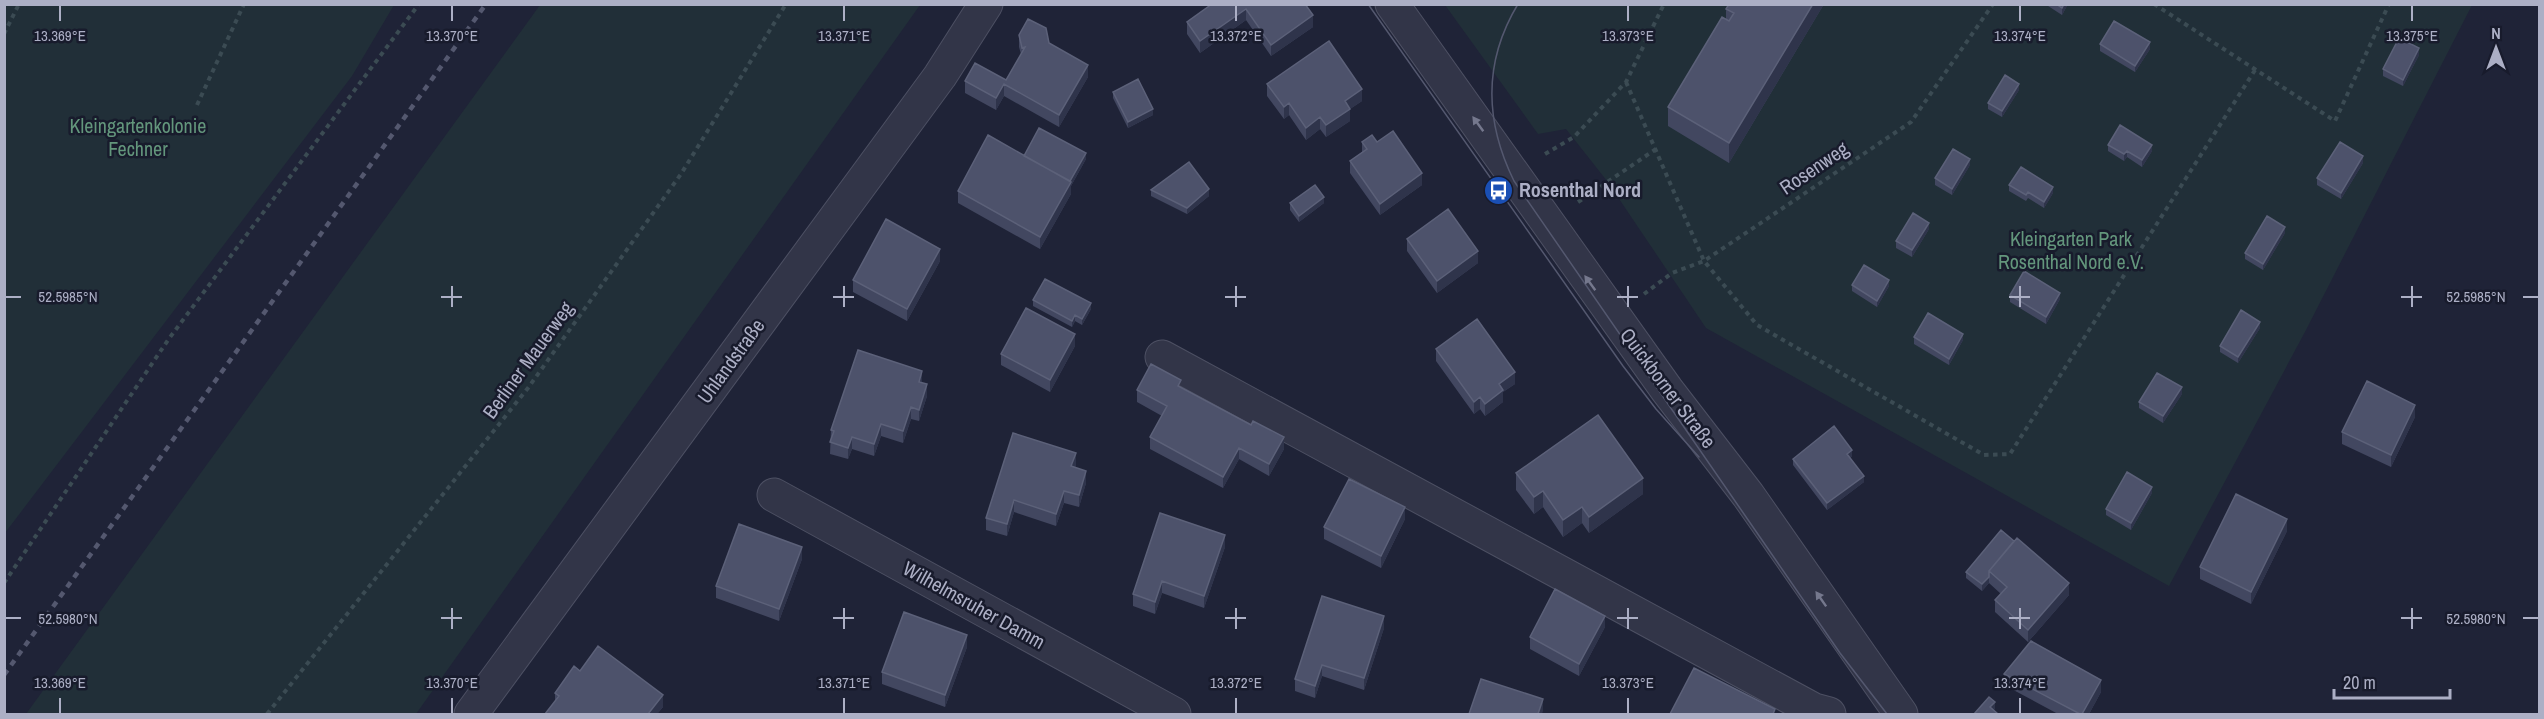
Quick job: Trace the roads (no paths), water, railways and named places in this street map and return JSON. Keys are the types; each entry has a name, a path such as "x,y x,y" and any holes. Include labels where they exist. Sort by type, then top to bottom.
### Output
{"street":[{"name":"Uhlandstraße","path":"471,714 940,76 986,4"},
{"name":"Quickborner Straße","path":"1392,4 1667,390 1748,495 1901,714"},
{"path":"1162,357 1804,704 1829,714"},
{"name":"Wilhelmsruher Damm","path":"774,495 1174,714"}],"tram line":[{"path":"1368,4 1623,366 1656,409 1699,457"},
{"path":"1518,4 1499,48 1492,92 1497,137 1514,181 1840,653 1887,714"}],"railway":[{"path":"4,675 486,4"}],"place":[{"name":"Rosenthal Nord","path":"1498,190"}],"park label":[{"name":"Kleingartenkolonie Fechner","path":"138,138"},
{"name":"Kleingarten Park Rosenthal Nord e.V.","path":"2071,250"}]}
